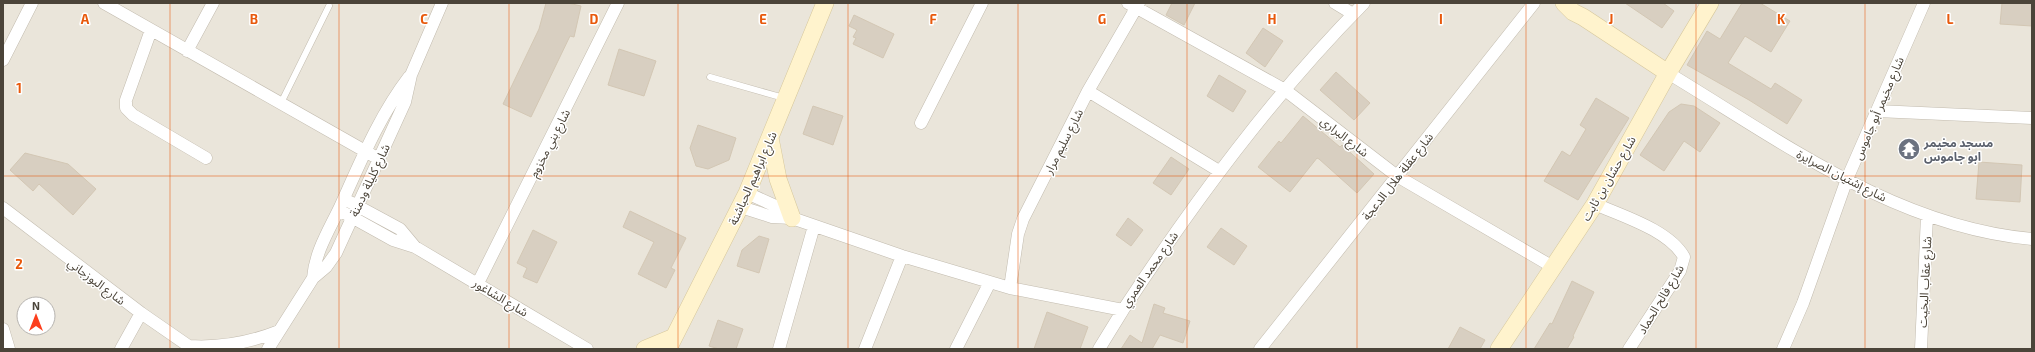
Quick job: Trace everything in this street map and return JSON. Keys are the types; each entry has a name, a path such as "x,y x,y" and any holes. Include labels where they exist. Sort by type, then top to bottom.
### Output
{"street":[{"path":"3,60 32,3"},
{"path":"104,3 280,105 379,160"},
{"path":"187,51 213,3"},
{"name":"شارع كليلة ودمنة","path":"268,349 313,278 326,267 336,253 405,102 411,75 442,3"},
{"name":"شارع بني مخزوم","path":"478,283 618,3"},
{"name":"شارع ابراهيم الحباشنة","path":"671,343 744,200 825,3"},
{"path":"922,123 982,3"},
{"path":"1335,3 1354,14"},
{"name":"شارع محمد العمري","path":"744,200 780,208 792,218 814,226 902,256 1010,288 1123,310 1173,234 1220,171 1285,90 1364,3"},
{"name":"شارع عقلة هلال الدعجة","path":"1260,349 1534,3"},
{"path":"1564,3 1573,12 1580,10 1668,73"},
{"name":"شارع حسّان بن ثابت","path":"1500,349 1552,267 1595,204 1668,73 1710,3"},
{"name":"شارع مخيمر أبو جاموس","path":"1783,349 1798,317 1847,180 1924,3"},
{"name":"شارع البراري","path":"1134,5 1285,90 1397,176 1552,267"},
{"name":"شارع سليم مرار","path":"1010,288 1018,234 1023,219 1088,91 1134,5"},
{"path":"151,30 126,100 126,108 133,115 206,158"},
{"name":"شارع إشتيان الصرايرة","path":"1668,73 1792,149 1847,180 1928,216 1990,234 2032,239"},
{"name":"شارع كليلة ودمنة","path":"313,278 318,255 366,152 389,106 411,75"},
{"path":"1088,91 1220,171"},
{"path":"1877,111 2032,118"},
{"path":"770,138 778,179 792,218"},
{"name":"شارع الشاغور","path":"344,198 400,229 415,247"},
{"name":"شارع فالح الحماد","path":"1595,204 1661,235 1676,245 1684,257 1680,271 1629,349"},
{"name":"شارع البوزجاني","path":"3,209 141,313 191,348"},
{"name":"شارع الشاغور","path":"339,210 393,240 415,247 590,348"},
{"name":"شارع عقاب البخيت","path":"1921,349 1928,216"},
{"path":"779,349 814,226"},
{"path":"865,349 902,256"},
{"path":"956,349 990,282"},
{"path":"1098,349 1123,310"},
{"path":"121,349 141,313"},
{"path":"3,329 9,349"},
{"path":"191,348 232,345 262,338 279,331"},
{"path":"645,349 671,343"}],"lane":[{"path":"280,105 329,6"},
{"path":"710,77 786,98"}],"shaded area":[{"path":"3,3 2032,3 2032,349 3,349"}],"building":[{"path":"546,3 568,3 581,6 574,37 570,36 531,117 503,104 539,29"},
{"path":"1172,3 1195,3 1184,25 1166,15"},
{"path":"1625,3 1663,3 1674,11 1662,28"},
{"path":"1742,3 1760,3 1790,21 1771,52 1745,36 1728,63 1771,89 1775,83 1802,100 1787,124 1749,100 1687,65 1707,31 1720,39"},
{"path":"2002,3 2032,3 2032,26 2000,24"},
{"path":"854,15 894,34 883,58 853,44 856,38 853,37 857,30 849,26"},
{"path":"1263,28 1283,41 1265,67 1246,53"},
{"path":"619,49 656,61 644,96 608,85"},
{"path":"1336,72 1370,103 1354,120 1320,90"},
{"path":"1219,75 1246,91 1233,112 1207,96"},
{"path":"1596,98 1629,118 1578,200 1544,181 1562,151 1570,156 1586,129 1580,125"},
{"path":"1681,104 1694,106 1720,123 1700,152 1684,141 1664,171 1640,155 1669,112"},
{"path":"813,106 843,116 833,145 803,134"},
{"path":"1303,116 1340,147 1342,145 1374,174 1357,193 1317,158 1290,192 1258,167 1279,141 1281,143"},
{"path":"698,125 736,138 729,160 708,169 696,166 690,148"},
{"path":"25,153 68,164 96,189 73,215 39,184 33,191 10,170"},
{"path":"1171,157 1189,169 1171,195 1153,183"},
{"path":"1979,162 2022,165 2020,202 1976,199"},
{"path":"630,211 686,238 671,268 675,270 666,288 638,274 654,242 623,227"},
{"path":"1128,218 1143,230 1131,246 1116,235"},
{"path":"1221,228 1247,246 1234,265 1207,247"},
{"path":"533,230 557,242 537,283 523,277 527,268 517,263"},
{"path":"759,236 769,239 759,273 737,266 742,250"},
{"path":"1572,281 1594,292 1573,336 1574,337 1567,349 1534,349 1550,323 1552,324"},
{"path":"1154,304 1165,308 1163,313 1190,321 1183,343 1160,335 1152,349 1121,349 1130,335 1142,343"},
{"path":"1047,312 1088,327 1080,349 1034,349"},
{"path":"718,320 743,329 736,349 719,349 709,346"},
{"path":"1460,327 1485,340 1480,349 1448,349"}],"place":[{"name":"مسجد مخيمر ابو جاموس","path":"1909,149"}]}
